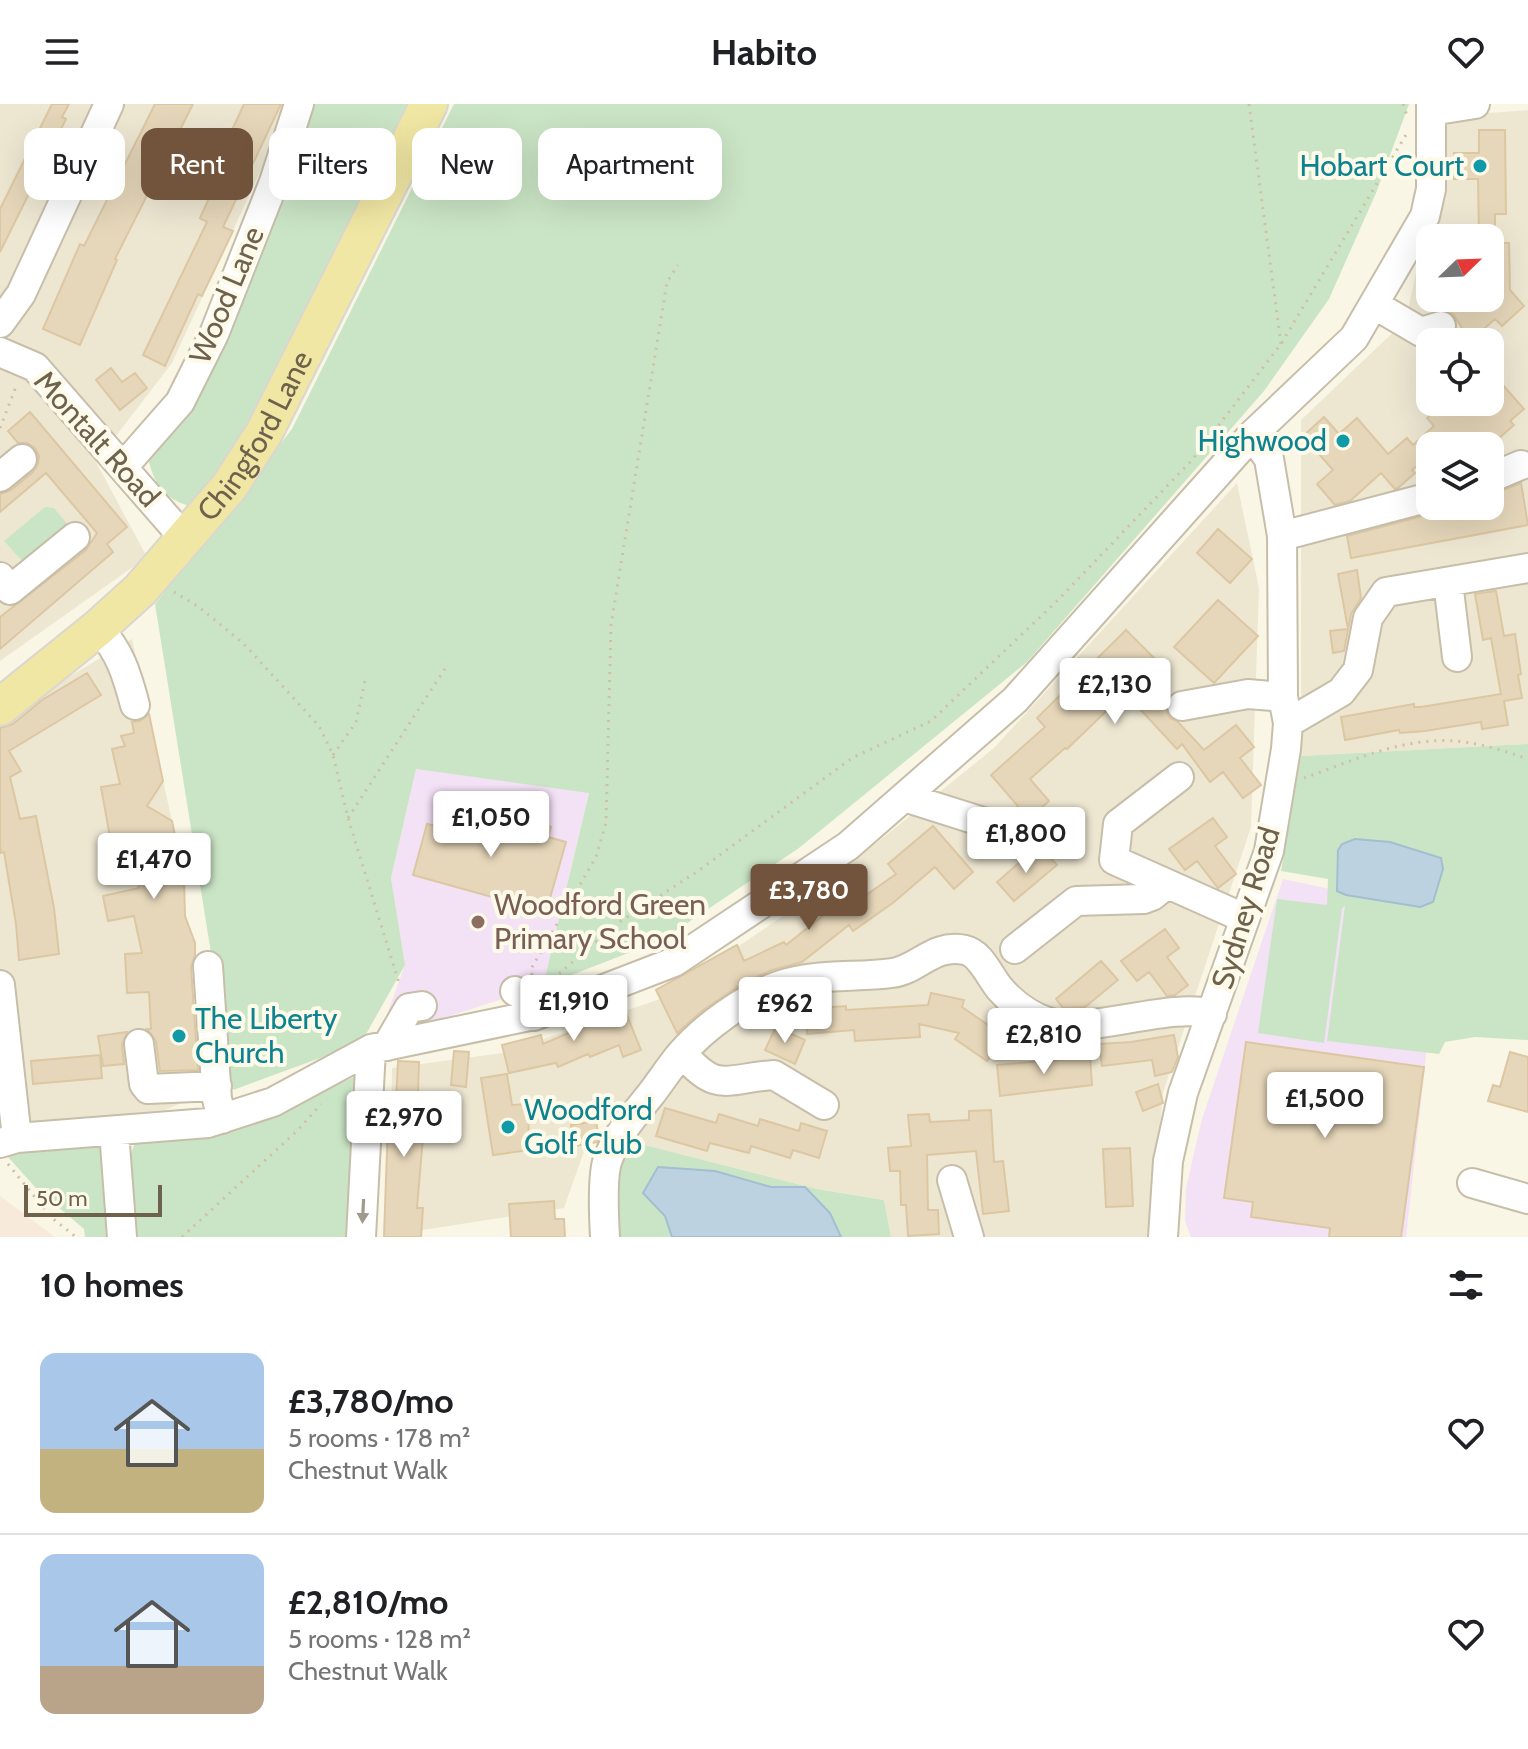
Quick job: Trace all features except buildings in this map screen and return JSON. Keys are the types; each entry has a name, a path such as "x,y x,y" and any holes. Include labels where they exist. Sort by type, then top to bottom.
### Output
{"main road":[{"name":"Chingford Lane","path":"0,707 98,628 155,575 229,487 264,433 429,104"}],"street":[{"path":"0,323 21,294 109,104"},
{"name":"Wood Lane","path":"123,467 180,402 214,334 274,182 299,104"},
{"path":"0,985 7,1147 114,1131 208,1123 273,1102 379,1048 528,1000 674,962 848,846 1015,700 1252,435 1354,338 1425,216 1431,189 1431,107 1475,104"},
{"path":"1375,305 1421,332 1441,326"},
{"name":"Montalt Road","path":"12,356 35,367 57,390 185,539"},
{"name":"Sydney Road","path":"1163,1237 1168,1161 1183,1093 1269,851 1280,786 1286,710 1282,536 1269,459 1252,435"},
{"path":"0,477 22,459"},
{"path":"1504,472 1521,465"},
{"path":"1282,536 1416,501"},
{"path":"3,589 75,537"},
{"path":"1182,706 1248,694 1286,710 1341,692 1358,670 1368,618 1386,592 1528,568"},
{"path":"1448,582 1457,657"},
{"path":"98,628 109,639 125,666 135,705"},
{"path":"1179,777 1118,824 1114,860 1244,918"},
{"path":"904,797 1037,839"},
{"path":"1015,949 1076,901 1144,899 1167,884"},
{"path":"605,1237 606,1161 623,1129 682,1053 735,1008 779,985 802,980 897,973 928,955 949,949 968,951 983,965 1001,990 1030,1014 1060,1025 1097,1024 1185,1012 1212,1014"},
{"path":"208,966 222,1119"},
{"path":"361,1237 379,1048 409,1008 422,1006"},
{"path":"139,1044 144,1084 148,1089 217,1086"},
{"path":"682,1053 695,1068 714,1081 734,1082 774,1075 824,1105"},
{"path":"114,1131 122,1237"},
{"path":"952,1180 969,1237"},
{"path":"1472,1183 1528,1199"}],"path":[{"path":"1249,104 1281,344"},
{"path":"528,1000 618,923 698,871 852,758 931,721 1058,600 1192,460 1281,344 1411,127 1431,107"},
{"path":"528,1000 531,969 596,857 606,823 611,625 667,282 678,265"},
{"path":"0,428 9,409 12,356"},
{"path":"168,589 199,607 244,644 319,726 333,755 348,818 399,983"},
{"path":"348,818 448,664"},
{"path":"333,755 356,722 366,676"},
{"path":"1280,786 1404,744 1454,741 1499,749 1528,759"},
{"path":"182,1237 298,1130 329,1095"},
{"path":"7,1147 52,1218 76,1237"}],"shaded area":[{"path":"0,104 291,104 280,128 269,128 269,152 253,187 253,128 141,128 141,200 247,200 172,363 96,462 147,557 0,661"},
{"path":"1528,110 1528,744 1301,756 1301,420 1406,320 1416,273 1416,312 1504,312 1504,224 1426,224 1449,116"},
{"path":"1237,483 1259,588 1251,827 1163,1093 1150,1237 891,1237 884,1200 817,1189 641,1144 600,1106 564,1208 390,1235 392,1068 502,1053 660,999 801,904 994,748"},
{"path":"132,639 184,876 191,1099 165,1110 0,1126 0,718"},
{"name":"Woodford Green Primary School","path":"416,769 589,792 543,986 378,1039 405,965 391,878"},
{"path":"1283,879 1437,912 1427,1047 1406,1237 1191,1237 1185,1221 1186,1188 1202,1119"},
{"path":"0,1196 55,1237 0,1237"}],"green space":[{"path":"315,104 417,104 396,147 396,128 306,128"},
{"path":"454,104 1409,104 1376,193 1329,299 1264,391 1027,662 799,848 662,940 543,986 589,793 416,769 391,878 405,965 361,1043 233,1090 155,604 292,429 412,188 412,200 522,200 522,128 442,128"},
{"path":"272,200 370,200 258,429 193,507 166,495 153,475 147,455"},
{"path":"45,507 54,508 68,525 24,563 4,541"},
{"path":"1528,744 1528,1040 1475,1037 1445,1042 1439,1054 1327,1041 1345,906 1342,908 1324,1043 1258,1033 1277,899 1327,905 1328,879 1281,871 1301,756"},
{"path":"363,1073 355,1237 135,1237 129,1159 136,1140 307,1098"},
{"path":"641,1144 817,1189 884,1200 891,1237 614,1237 617,1173 630,1152"},
{"path":"107,1145 116,1237 85,1237 84,1229 35,1187 8,1157 14,1146"}],"water":[{"path":"1355,839 1390,842 1441,858 1443,869 1433,902 1420,907 1337,891 1338,850 1342,844"},
{"path":"658,1167 715,1171 771,1187 805,1187 830,1213 841,1237 672,1237 665,1216 643,1193"}],"place":[{"name":"Hobart Court","path":"1480,166"},
{"name":"Highwood","path":"1343,441"},
{"name":"Woodford Green Primary School","path":"478,922"},
{"name":"The Liberty Church","path":"179,1036"},
{"name":"Woodford Golf Club","path":"508,1127"}]}
